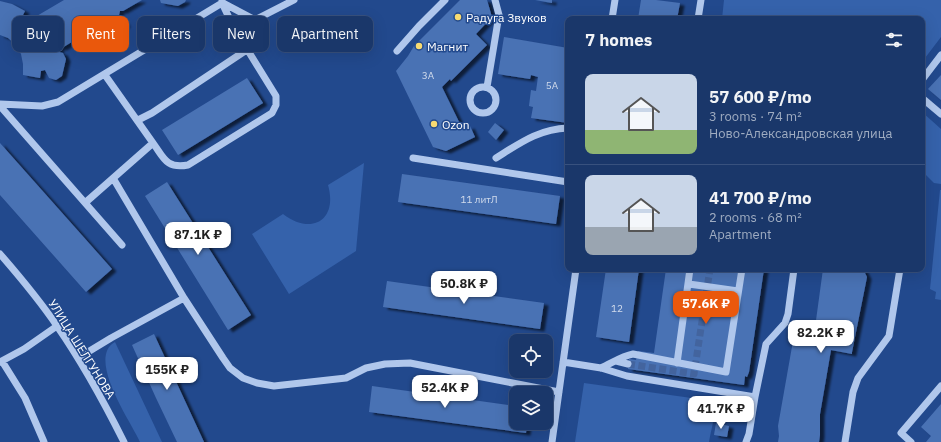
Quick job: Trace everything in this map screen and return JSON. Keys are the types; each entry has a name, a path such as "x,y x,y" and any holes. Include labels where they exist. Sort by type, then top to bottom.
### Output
{"street":[{"path":"222,1 255,20 294,0"},
{"path":"397,51 445,0"},
{"path":"487,87 499,15 495,0"},
{"path":"612,16 615,0"},
{"path":"698,16 701,0"},
{"path":"222,1 229,16"},
{"path":"0,105 42,106 58,102 105,75 222,1"},
{"path":"138,120 152,113 244,52"},
{"path":"105,75 167,162 173,166 188,165 272,113 276,105 276,96 250,52"},
{"path":"925,76 941,55"},
{"path":"925,101 941,114"},
{"path":"0,105 122,245"},
{"path":"496,158 528,137 556,128 565,128"},
{"path":"86,202 153,143"},
{"path":"412,158 565,182"},
{"path":"113,178 184,298 230,368 243,378 257,383 274,386 346,378 366,368 385,364 410,363 559,392"},
{"name":"УЛИЦА ШЕЛГУНОВА","path":"0,254 32,292 57,326 78,358 124,442"},
{"path":"552,442 576,272"},
{"path":"677,363 690,272"},
{"path":"601,368 624,356 633,354 726,372 741,272"},
{"path":"746,442 749,434 766,344 785,323 788,314 794,272"},
{"path":"845,442 853,392 858,378 889,336 900,272"},
{"path":"689,284 738,292"},
{"path":"78,358 184,298"},
{"path":"44,442 25,398 1,362 24,349 57,326"},
{"path":"616,361 628,364"},
{"path":"563,362 601,368 627,376 755,397"},
{"path":"911,442 901,433 941,386"}],"shaded area":[{"path":"724,0 941,0 941,37 925,58 925,16 722,16"},
{"path":"925,115 941,129 941,184 934,183 925,174"},
{"path":"364,163 356,251 289,294 252,234 283,214 294,221 304,224 313,224 320,221 326,215 329,207 330,197 328,185"},
{"path":"940,190 941,300 935,299 936,292 930,289"},
{"path":"115,342 162,442 140,442 120,406 113,390 105,362 107,350"},
{"path":"584,383 713,401 714,416 709,442 575,442"}],"building":[{"path":"64,0 142,0 123,11 120,11 119,15 121,16 72,16 72,42 64,47 64,16 37,16"},
{"path":"160,0 186,0 178,6 161,3"},
{"path":"460,0 487,0 492,17 476,34 487,45 451,81 450,79 442,87 463,130 470,126 475,137 446,151 433,147 396,71 414,46"},
{"path":"535,0 552,0 552,3"},
{"path":"641,0 680,3 678,16 638,16"},
{"path":"0,1 12,4 25,11 23,15 24,16 12,16 12,42 0,35"},
{"path":"504,37 565,47 565,123 531,118 533,107 529,106 531,90 536,91 538,77 531,75 530,79 498,74"},
{"path":"20,52 63,53 66,59 62,76 56,80 49,78 45,70 41,71 40,78 23,75"},
{"path":"941,75 941,100 928,89"},
{"path":"247,78 263,103 178,155 162,130"},
{"path":"495,123 504,130 496,140 488,132"},
{"path":"0,143 112,269 86,292 0,195"},
{"path":"402,174 560,196 556,224 398,202"},
{"path":"167,182 251,315 228,330 145,196"},
{"path":"606,272 639,272 629,342 596,337"},
{"path":"666,272 764,272 749,372 747,377 745,376 744,385 628,369 629,359 636,360 638,351 654,353"},
{"path":"823,272 864,272 867,277 852,354 831,350 820,414 819,442 778,442 778,426 793,341 819,347 821,336 814,335"},
{"path":"387,281 544,303 540,329 383,307"},
{"path":"154,334 204,442 177,442 156,398 132,345"},
{"path":"372,386 509,405 509,430 526,430 526,433 369,412"},
{"path":"941,404 941,442 926,442 931,436 921,427"},
{"path":"716,423 729,426 727,437 714,435"}],"tunnel":[{"path":"628,364 694,374 710,272"}],"place":[{"name":"Радуга Звуков","path":"458,17"},
{"name":"Магнит","path":"419,46"},
{"name":"Ozon","path":"434,124"}]}
